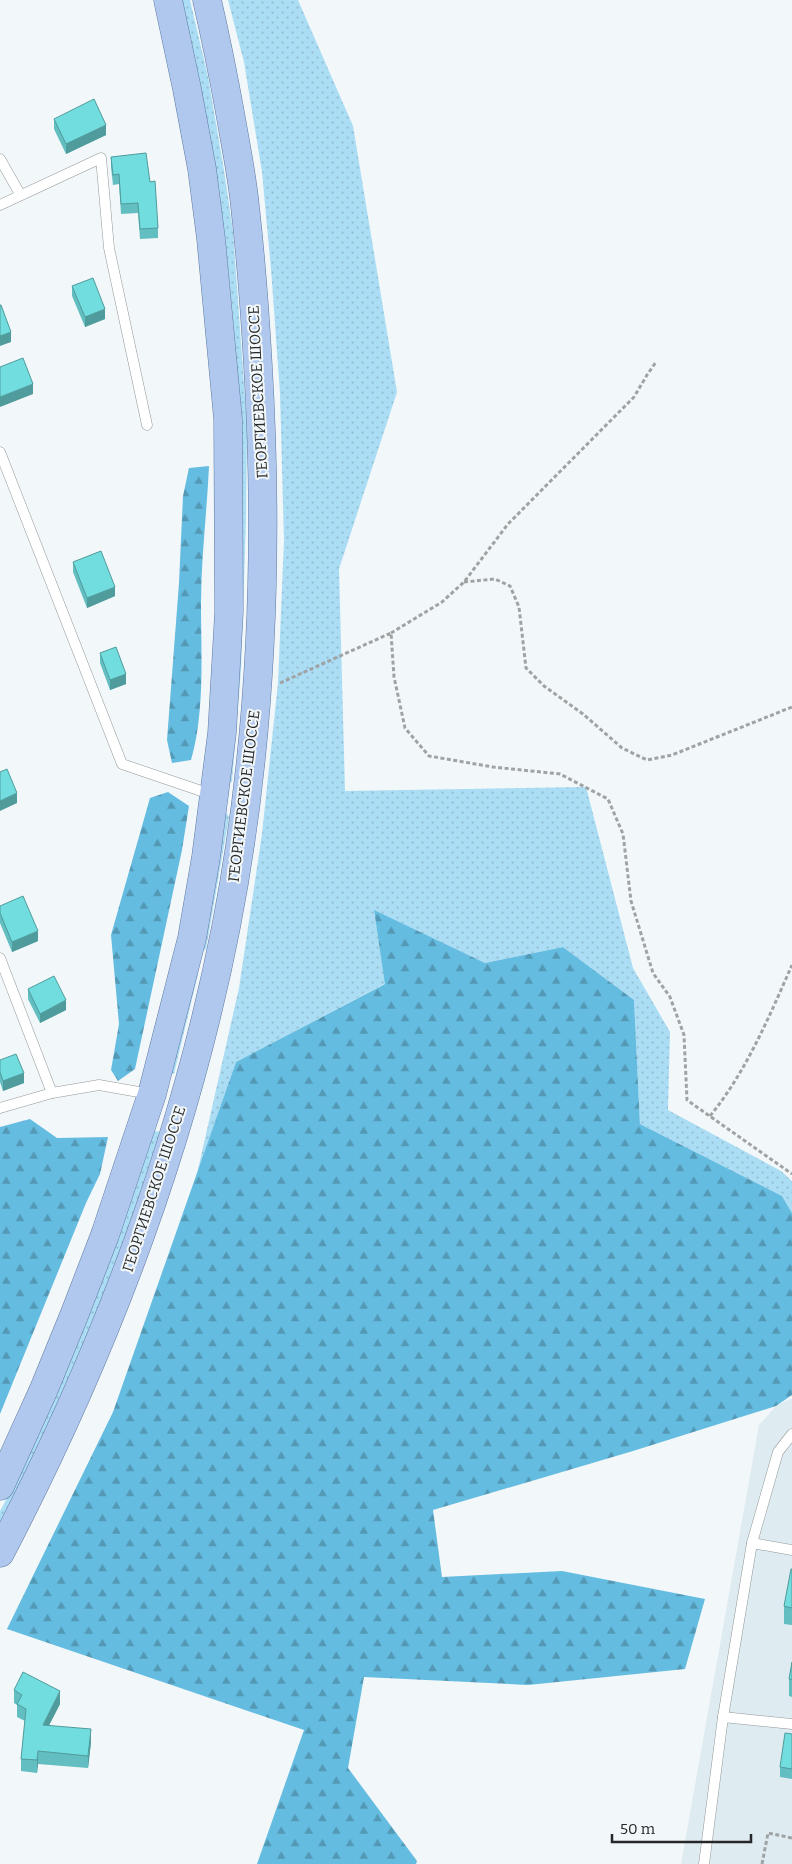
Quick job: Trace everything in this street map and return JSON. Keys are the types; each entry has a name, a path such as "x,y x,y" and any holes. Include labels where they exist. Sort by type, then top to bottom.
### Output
{"main road":[{"name":"ГЕОРГИЕВСКОЕ ШОССЕ","path":"0,1486 76,1313 108,1226 152,1094 192,938 222,733 228,612 228,419 211,239 202,169 188,89 168,0"},
{"name":"ГЕОРГИЕВСКОЕ ШОССЕ","path":"0,1553 40,1476 76,1396 110,1317 159,1184 199,1048 226,927 243,817 255,714 257,678 264,518 262,427 245,204 223,75 207,0"}],"lane":[{"path":"0,205 20,194 101,158 108,248 147,424"},
{"path":"0,159 20,194"},
{"path":"0,452 122,764 214,795"},
{"path":"0,958 52,1093"},
{"path":"0,1108 52,1093 99,1085 152,1094"},
{"path":"704,1864 724,1717 752,1543 778,1452 792,1434"},
{"path":"752,1543 792,1550"},
{"path":"724,1717 792,1724"}],"path":[{"path":"257,678 278,683 391,633 442,602 464,582 508,524 634,397 656,362"},
{"path":"464,582 495,579 510,586 519,607 526,668 544,686 583,714 622,748 647,760 672,754 792,707"},
{"path":"391,633 394,677 405,728 429,756 493,767 560,774 608,799 624,834 631,902 653,972 670,997 684,1035 687,1100 792,1174"},
{"path":"710,1116 724,1100 745,1062 774,1006 792,965"},
{"path":"762,1864 768,1833 792,1838"}],"shaded area":[{"path":"180,0 190,0 208,77 224,170 233,232 247,426 241,669 232,781 227,787 240,426 233,319 216,173"},
{"path":"228,0 298,0 353,126 397,392 339,569 345,791 586,787 633,968 670,1032 668,1110 781,1171 792,1181 792,1213 782,1196 640,1124 634,1000 563,947 485,963 374,911 386,983 236,1062 197,1174 239,988 262,834 278,683 284,541 280,393 262,172 244,62"},
{"path":"224,809 229,817 206,949 201,952"},
{"path":"192,970 198,974 174,1074 166,1072"},
{"path":"150,1130 160,1132 97,1322 0,1528 0,1511 25,1464 88,1319"},
{"path":"792,1398 792,1864 681,1864 759,1425 776,1406"}],"green space":[{"path":"209,466 202,570 201,682 198,722 191,760 172,763 167,740 179,583 183,496 189,468"},
{"path":"168,792 189,806 182,850 135,1069 118,1081 111,1070 119,1024 111,935 150,798"},
{"path":"374,910 485,963 563,947 634,1000 640,1124 782,1196 792,1213 792,1395 776,1406 633,1451 433,1510 442,1577 562,1571 705,1599 685,1669 528,1685 364,1677 348,1768 417,1861 416,1864 257,1864 304,1730 7,1629 113,1412 236,1062 385,984"},
{"path":"30,1119 57,1138 108,1137 100,1174 86,1203 0,1414 0,1127"}],"building":[{"path":"94,99 106,125 66,144 54,119"},
{"path":"146,153 150,182 155,181 158,228 140,229 138,203 121,204 119,174 113,175 111,157"},
{"path":"93,278 105,309 85,317 72,286"},
{"path":"0,305 11,332 0,336"},
{"path":"23,358 33,384 0,397 0,367"},
{"path":"101,551 115,587 87,598 73,562"},
{"path":"116,647 126,674 110,680 100,653"},
{"path":"7,769 17,793 0,801 0,772"},
{"path":"23,896 38,931 12,942 0,913 0,906"},
{"path":"54,976 66,1000 40,1014 28,989"},
{"path":"16,1054 24,1073 3,1081 0,1072 0,1060"},
{"path":"792,1569 792,1608 784,1606"},
{"path":"792,1662 792,1680 789,1679"},
{"path":"23,1672 60,1691 43,1725 91,1729 88,1756 38,1751 37,1760 21,1759 26,1709 17,1704 22,1695 14,1690"},
{"path":"785,1733 792,1734 792,1769 780,1767"}]}
